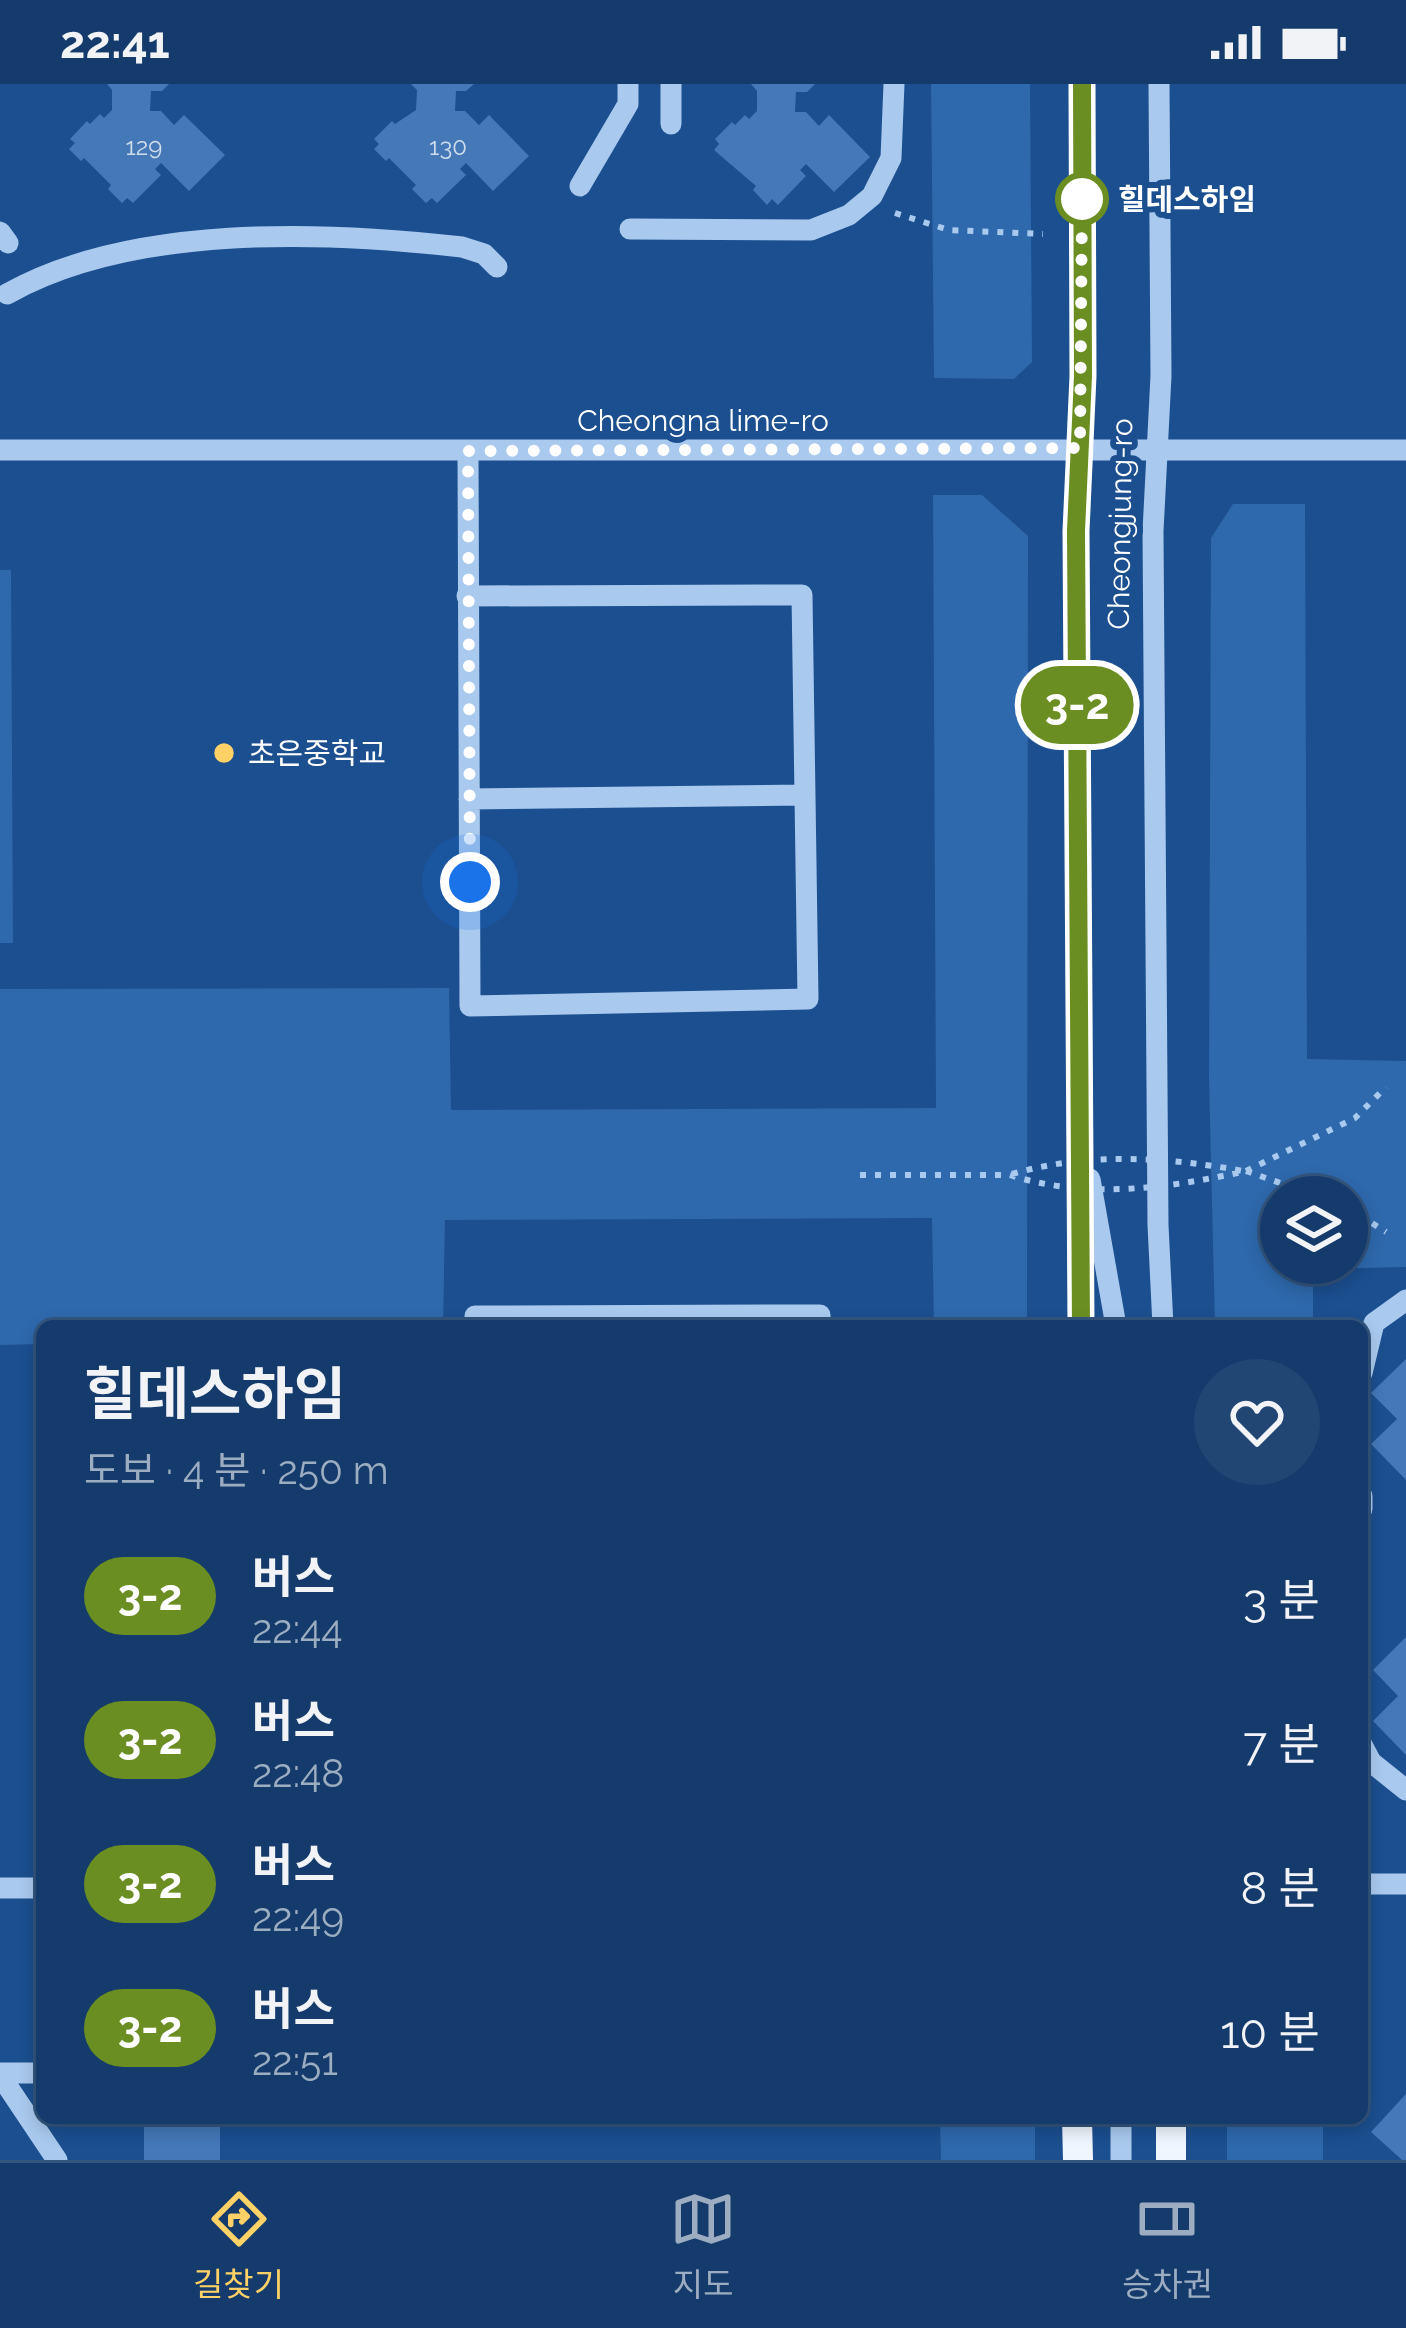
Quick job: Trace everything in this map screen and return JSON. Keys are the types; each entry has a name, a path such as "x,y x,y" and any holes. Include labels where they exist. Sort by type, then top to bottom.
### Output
{"main road":[{"path":"1077,2124 1078,2160"},
{"path":"1171,2124 1171,2160"}],"street":[{"path":"580,186 628,104 628,84"},
{"path":"671,84 671,124"},
{"path":"630,230 812,230 849,215 872,196 891,158 894,84"},
{"name":"Cheongjung-ro","path":"1081,1320 1076,531 1082,84"},
{"name":"Cheongjung-ro","path":"1159,84 1161,376 1155,447 1158,1226 1163,1320"},
{"path":"0,232 8,243 0,243"},
{"path":"7,294 38,276 124,254 214,239 297,233 462,247 484,254 497,267"},
{"name":"Cheongna lime-ro","path":"0,450 1406,449"},
{"path":"467,596 802,596 808,999 470,1006 467,596 468,451"},
{"path":"469,799 805,795"},
{"path":"1079,1125 1114,1320"},
{"path":"1368,1348 1374,1323 1406,1300"},
{"path":"475,1320 475,1316 820,1316 820,1320"},
{"path":"1368,1756 1406,1790"},
{"path":"1368,1884 1406,1884"},
{"path":"0,1888 36,1888"},
{"path":"0,2074 36,2072"},
{"path":"0,2074 57,2160"},
{"path":"1120,2124 1121,2160"}],"path":[{"path":"872,196 920,224 963,232 1043,234"},
{"path":"860,1175 1010,1175 1061,1187 1126,1189 1204,1180 1246,1171 1355,1118 1386,1088"},
{"path":"1010,1175 1048,1166 1124,1159 1196,1162 1260,1176"},
{"path":"1368,1220 1386,1232"}],"shaded area":[{"path":"931,84 1030,84 1032,362 1014,379 934,378"},
{"path":"933,495 982,495 1028,536 1027,1320 934,1320 932,1218 445,1220 443,1320 36,1320 36,1344 0,1345 0,989 449,988 451,1110 936,1108"},
{"path":"1233,504 1305,504 1307,1059 1406,1061 1406,1267 1368,1268 1368,1176 1260,1176 1260,1284 1313,1284 1313,1320 1215,1320 1209,1079 1211,538"},
{"path":"0,570 11,570 13,943 0,943"},
{"path":"940,2124 1035,2124 1035,2160 941,2160"},
{"path":"1227,2124 1323,2124 1323,2160 1227,2160"}],"building":[{"path":"107,84 169,84 162,91 151,91 150,111 161,111 174,125 184,115 225,155 189,191 161,163 155,169 161,175 133,203 127,198 122,203 108,189 111,185 69,149 75,143 70,139 87,121 90,124 100,114 104,118 112,110 112,90"},
{"path":"411,84 474,84 466,91 456,91 455,111 465,111 479,125 489,115 529,156 493,191 466,163 460,169 466,175 437,203 432,198 426,203 412,189 416,185 374,149 379,144 374,139 392,121 395,124 416,110 417,90"},
{"path":"751,84 815,84 807,92 796,92 795,112 806,112 819,126 829,115 870,157 834,192 806,164 800,170 806,176 778,205 772,199 767,205 753,190 756,186 714,150 719,144 715,139 732,122 735,125 745,115 749,119 757,111 757,91"},
{"path":"1406,1359 1406,1480 1371,1444 1397,1419 1371,1393"},
{"path":"1406,1637 1406,1755 1373,1721 1398,1696 1373,1670"},
{"path":"1406,2094 1406,2160 1402,2160 1371,2132"},
{"path":"144,2124 220,2124 220,2160 144,2160"}],"bus line":[{"name":"3-2","path":"1081,1320 1076,531 1083,376 1082,84"}],"place":[{"name":"힐데스하임","path":"1082,199"},
{"name":"초은중학교","path":"224,753"}],"route":[{"path":"470,882 468,451 1080,448 1082,199"}]}
